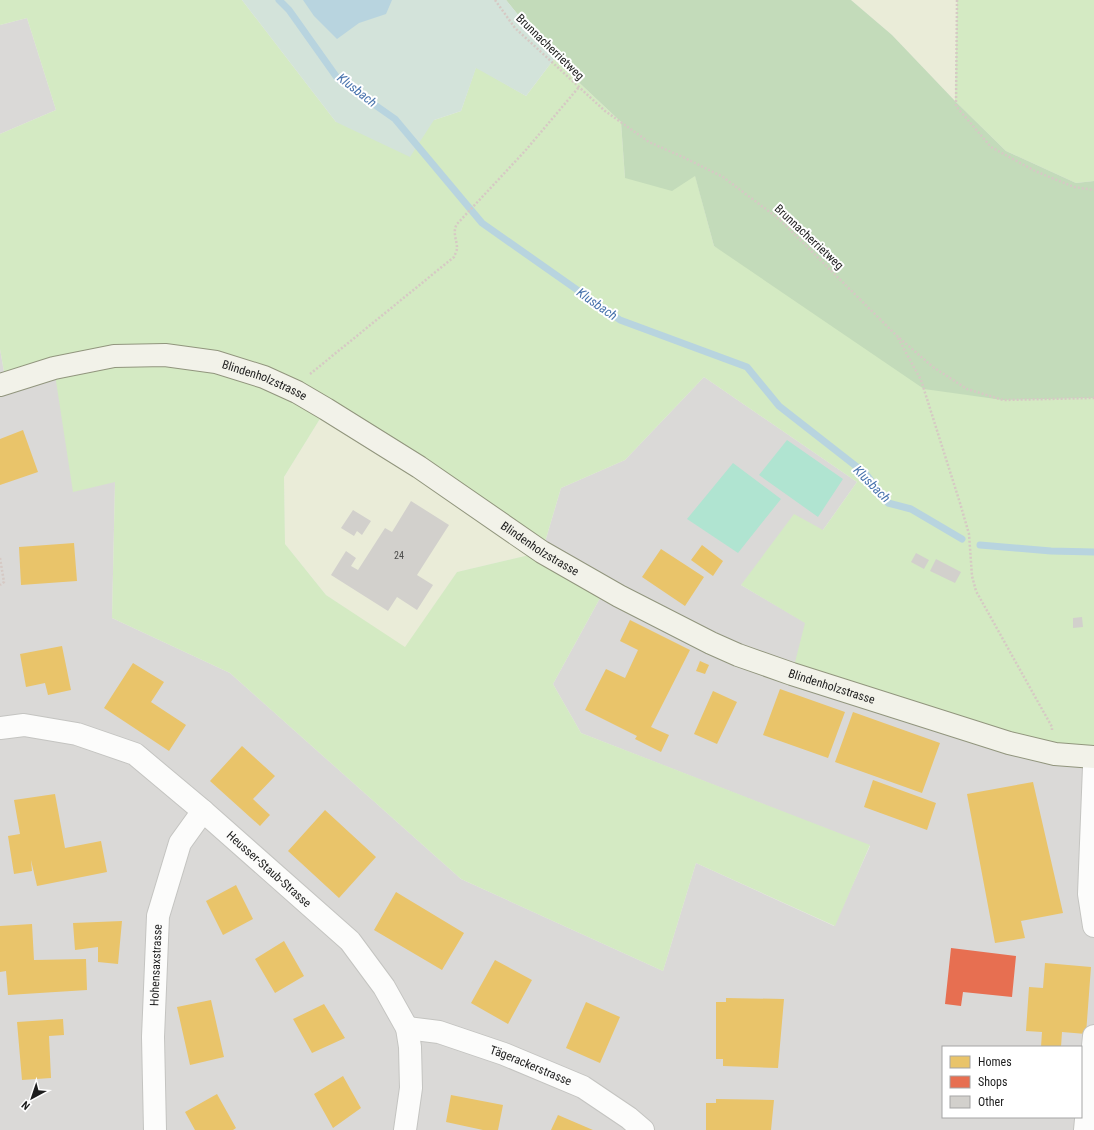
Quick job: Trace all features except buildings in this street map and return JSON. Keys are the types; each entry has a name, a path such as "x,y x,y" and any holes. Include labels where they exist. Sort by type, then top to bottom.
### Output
{"street":[{"name":"Blindenholzstrasse","path":"0,385 54,368 114,356 164,355 216,362 264,377 297,392 406,458 542,552 619,596 711,643 738,655 792,674 1010,743 1055,754 1094,757"},
{"name":"Heusser-Staub-Strasse","path":"0,728 24,725 77,734 135,754 203,811 350,941 384,987 407,1028 410,1046 411,1088 405,1130"},
{"path":"1094,767 1090,894 1094,926"},
{"name":"Hohensaxstrasse","path":"155,1130 153,1037 158,916 180,842 203,811"},
{"name":"Tägerackerstrasse","path":"407,1028 439,1032 504,1054 583,1087 629,1118 643,1130"},
{"path":"1085,1130 1094,1036"}],"path":[{"name":"Brunnacherrietweg","path":"495,0 515,28 606,111 650,142 723,177 779,219 897,336 933,367 967,389 1003,400 1094,398"},
{"path":"957,0 956,106 991,147 1035,171 1068,185 1094,190"},
{"path":"311,374 454,257 458,249 455,228 460,220 525,151 579,87"},
{"path":"897,336 921,380 969,534 972,576 976,591 1052,727 1055,754"},
{"path":"0,558 4,582 0,586"}],"shaded area":[{"path":"242,0 506,0 554,59 526,96 476,68 461,111 434,120 410,157 336,122"},
{"path":"27,18 56,110 0,134 0,25"},
{"path":"0,349 6,383 54,368 115,482 112,618 230,673 461,879 663,971 696,863 834,926 870,846 581,733 553,684 605,589 542,552 561,488 625,460 704,377 857,482 823,530 741,585 806,623 1094,757 1094,1130 0,1130"}],"green space":[{"path":"0,0 242,0 336,122 434,120 461,111 476,67 526,96 554,59 621,122 625,178 695,175 714,246 1003,400 1094,398 1094,757 792,674 805,623 741,585 794,514 823,530 857,482 704,377 625,460 561,488 542,552 605,589 553,684 581,733 870,845 835,926 696,863 663,971 461,879 230,673 112,618 115,482 73,492 54,368 6,383 0,349 0,134 56,110 27,18 0,25","holes":["326,409 542,552 457,572 405,647 326,595 285,544 284,477"]},
{"path":"506,0 851,0 892,35 955,101 1006,151 1076,183 1094,181 1094,398 1003,400 924,389 714,246 695,176 672,191 625,178 621,122 554,59"},
{"path":"851,0 957,0 955,101 892,35"},
{"path":"957,0 1094,0 1094,181 1076,183 1006,151 955,101"},
{"path":"326,409 542,552 457,572 405,648 326,595 285,544 284,477"},
{"path":"787,440 843,479 818,517 759,475"},
{"path":"733,463 781,499 738,553 687,519"}],"water":[{"path":"303,0 392,0 386,14 359,23 337,39 314,16"}],"waterway":[{"name":"Klusbach","path":"279,0 289,10 338,79 395,119 482,223 620,320 747,367 779,406 866,474 888,503 911,509 962,539"},
{"name":"Klusbach","path":"980,545 1051,551 1094,552"}]}
